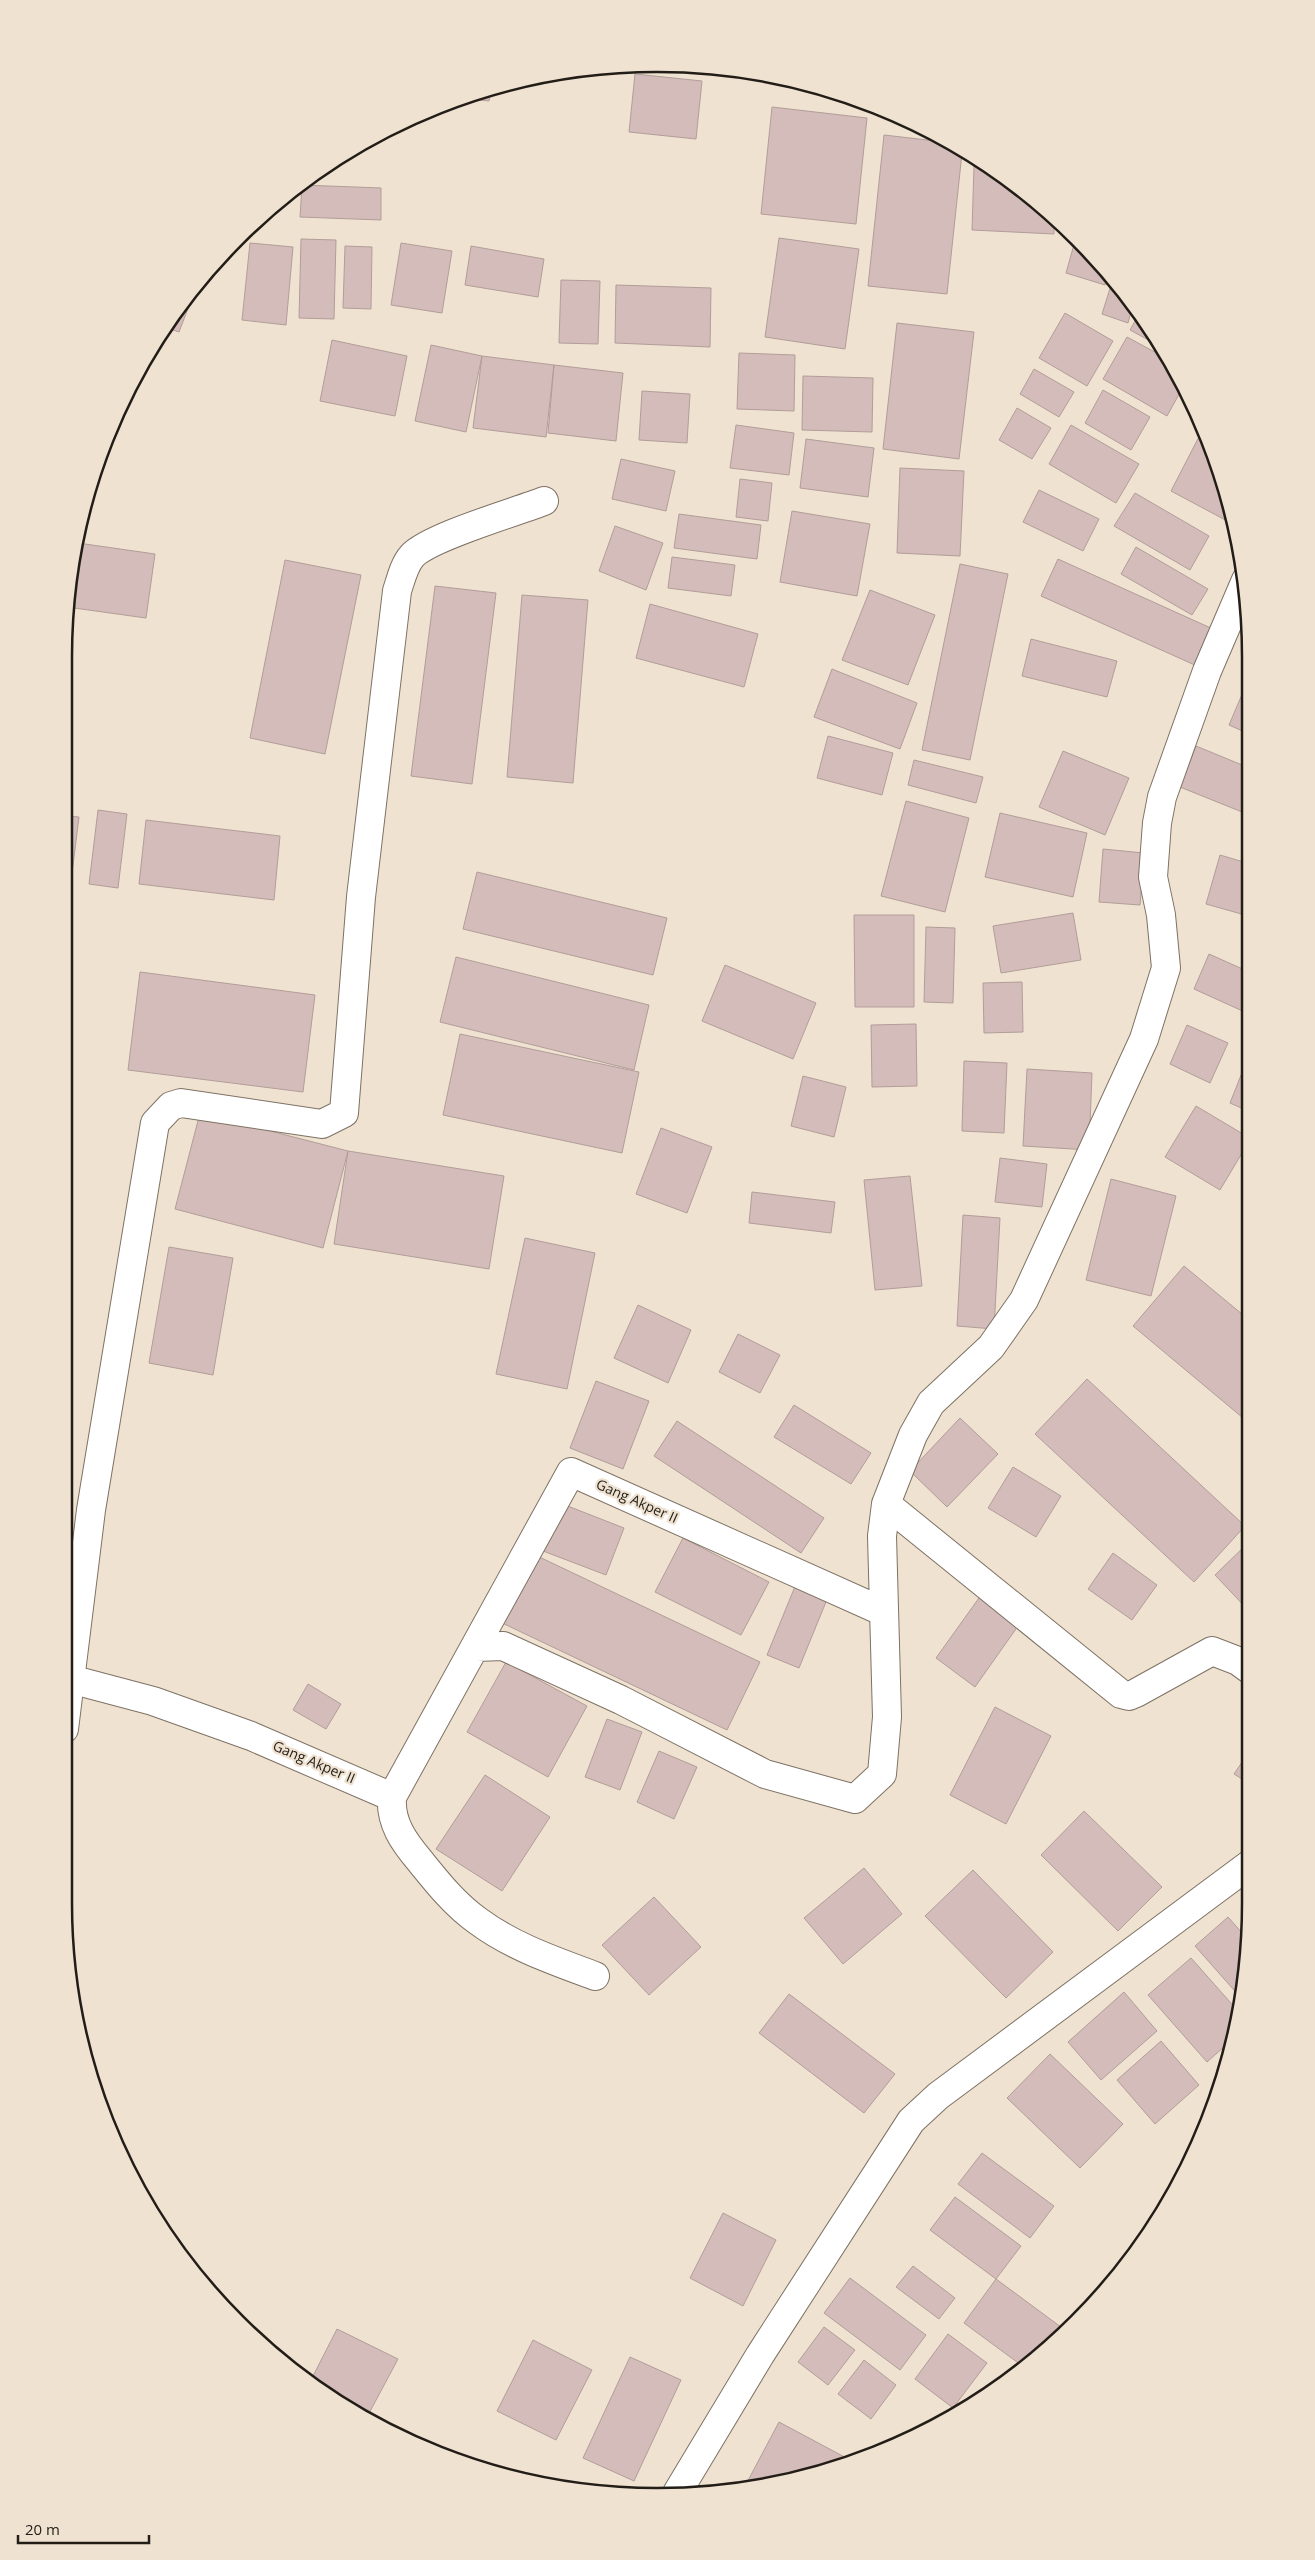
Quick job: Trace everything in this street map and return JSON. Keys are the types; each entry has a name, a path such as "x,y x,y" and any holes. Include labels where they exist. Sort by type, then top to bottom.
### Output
{"street":[{"path":"72,1663 91,1510 155,1123 171,1106 181,1103 322,1124 344,1113 361,897 397,591 403,571 412,556 430,543 544,501"},
{"path":"476,1647 503,1646 621,1700 764,1774 855,1799 882,1774 887,1717 882,1536 886,1504 913,1435 931,1403 992,1347 1024,1300 1144,1039 1166,968 1161,915 1153,877 1157,823 1162,797 1207,671 1239,597"},
{"name":"Gang Akper II","path":"72,1680 153,1701 251,1736 392,1797 476,1647 486,1622 571,1472 884,1612"},
{"path":"886,1504 1121,1694 1129,1696 1136,1693 1212,1651 1242,1664"},
{"path":"392,1797 391,1807 400,1836 441,1888 478,1921 532,1952 595,1976"},
{"path":"681,2487 760,2355 911,2121 938,2096 1242,1870"}],"building":[{"path":"635,74 702,81 696,139 629,132"},
{"path":"772,107 867,118 856,224 761,214"},
{"path":"884,135 930,140 961,158 947,294 868,286"},
{"path":"974,166 1014,193 1054,228 1054,234 972,230"},
{"path":"312,185 381,188 381,220 300,217 302,193"},
{"path":"779,238 859,249 845,349 765,337"},
{"path":"301,239 336,240 334,319 299,318"},
{"path":"250,243 293,247 286,325 242,320"},
{"path":"401,243 452,251 442,313 391,305"},
{"path":"345,246 372,247 371,309 343,308"},
{"path":"471,246 544,259 538,297 465,285"},
{"path":"1073,247 1106,282 1105,285 1066,273"},
{"path":"561,280 600,281 598,344 559,343"},
{"path":"616,285 711,288 710,347 615,343"},
{"path":"1110,287 1131,313 1128,323 1102,314"},
{"path":"188,308 179,332 173,330"},
{"path":"1065,313 1113,341 1087,386 1039,358"},
{"path":"1136,320 1149,340 1130,330"},
{"path":"897,323 974,332 959,459 883,449"},
{"path":"1127,337 1157,353 1179,394 1167,416 1103,379"},
{"path":"332,340 407,356 395,416 320,401"},
{"path":"431,345 482,356 466,432 415,421"},
{"path":"739,353 795,355 794,411 737,409"},
{"path":"482,356 554,365 546,437 473,428"},
{"path":"554,365 623,373 616,441 548,433"},
{"path":"1034,369 1074,392 1059,417 1020,394"},
{"path":"803,376 873,378 872,432 802,430"},
{"path":"1103,390 1150,417 1131,450 1085,423"},
{"path":"642,391 690,394 687,443 639,440"},
{"path":"1017,408 1051,428 1032,459 999,440"},
{"path":"736,425 794,433 789,475 730,468"},
{"path":"1071,425 1139,464 1116,503 1049,464"},
{"path":"1199,437 1226,520 1171,491"},
{"path":"806,439 874,448 868,497 800,488"},
{"path":"621,459 675,471 666,511 612,499"},
{"path":"900,468 964,471 960,556 897,553"},
{"path":"740,479 772,483 768,521 736,517"},
{"path":"1039,490 1099,519 1083,551 1023,522"},
{"path":"1135,493 1209,536 1190,570 1114,526"},
{"path":"792,511 870,524 857,596 780,582"},
{"path":"679,514 761,525 757,559 674,548"},
{"path":"615,526 663,543 646,590 599,571"},
{"path":"84,544 155,554 146,618 75,608"},
{"path":"1136,547 1208,589 1192,615 1121,574"},
{"path":"672,557 735,565 731,596 668,588"},
{"path":"1058,559 1213,629 1197,666 1041,596"},
{"path":"285,560 361,575 325,754 250,738"},
{"path":"960,564 1008,574 970,760 922,750"},
{"path":"435,586 496,593 472,784 411,776"},
{"path":"870,590 935,615 908,685 842,660"},
{"path":"522,595 588,600 573,783 507,777"},
{"path":"650,604 758,634 744,687 636,658"},
{"path":"1031,639 1117,661 1107,697 1022,676"},
{"path":"832,669 917,703 900,749 814,717"},
{"path":"1242,694 1242,731 1229,725"},
{"path":"828,736 893,753 882,795 817,778"},
{"path":"1196,746 1242,765 1242,812 1180,787"},
{"path":"1063,751 1129,778 1105,835 1039,807"},
{"path":"914,760 983,777 976,803 908,785"},
{"path":"906,801 969,818 945,912 881,896"},
{"path":"98,810 127,814 118,888 89,884"},
{"path":"1000,813 1087,833 1073,897 985,877"},
{"path":"72,816 79,817 72,873"},
{"path":"146,820 280,836 274,900 139,884"},
{"path":"1103,849 1144,853 1140,905 1099,902"},
{"path":"1220,855 1242,862 1242,914 1206,904"},
{"path":"477,872 667,918 653,975 463,929"},
{"path":"1073,913 1081,960 1001,973 993,926"},
{"path":"854,915 914,915 914,1007 855,1007"},
{"path":"926,927 955,928 953,1003 924,1002"},
{"path":"1209,954 1242,969 1242,1011 1194,989"},
{"path":"456,957 649,1005 634,1070 440,1022"},
{"path":"725,965 816,1003 793,1059 702,1021"},
{"path":"140,972 315,995 303,1092 128,1070"},
{"path":"1022,982 1023,1032 984,1033 983,983"},
{"path":"916,1024 917,1086 872,1087 871,1025"},
{"path":"1187,1025 1228,1043 1210,1083 1170,1064"},
{"path":"460,1034 639,1072 622,1153 443,1115"},
{"path":"964,1061 1007,1063 1004,1133 962,1131"},
{"path":"1027,1069 1092,1073 1089,1150 1023,1146"},
{"path":"1242,1073 1242,1108 1230,1103"},
{"path":"803,1076 846,1087 834,1137 791,1126"},
{"path":"1196,1106 1242,1133 1242,1153 1220,1190 1165,1157"},
{"path":"200,1113 348,1151 323,1248 175,1209"},
{"path":"661,1128 712,1147 687,1213 636,1194"},
{"path":"348,1151 504,1176 489,1269 334,1244"},
{"path":"1000,1158 1047,1164 1042,1207 995,1202"},
{"path":"910,1176 922,1286 875,1290 864,1180"},
{"path":"1111,1179 1176,1196 1151,1296 1086,1280"},
{"path":"752,1192 835,1202 831,1233 749,1223"},
{"path":"963,1215 1000,1218 994,1329 957,1326"},
{"path":"525,1238 595,1253 567,1389 496,1374"},
{"path":"169,1247 233,1258 213,1375 149,1363"},
{"path":"1184,1266 1242,1314 1242,1417 1133,1326"},
{"path":"638,1305 691,1330 668,1383 614,1358"},
{"path":"738,1334 780,1355 760,1393 719,1372"},
{"path":"1087,1379 1242,1523 1242,1529 1194,1582 1035,1434"},
{"path":"596,1381 649,1401 623,1469 570,1448"},
{"path":"794,1405 871,1453 851,1484 774,1437"},
{"path":"960,1418 998,1454 947,1507 910,1471"},
{"path":"677,1421 824,1518 801,1553 654,1456"},
{"path":"1013,1467 1061,1496 1036,1537 988,1508"},
{"path":"560,1503 624,1528 606,1575 543,1551"},
{"path":"683,1538 769,1582 741,1635 655,1592"},
{"path":"1242,1549 1242,1604 1215,1575"},
{"path":"531,1553 760,1662 727,1730 498,1621"},
{"path":"1113,1553 1157,1585 1132,1620 1088,1589"},
{"path":"796,1584 828,1597 799,1668 767,1655"},
{"path":"984,1591 1023,1619 975,1687 936,1658"},
{"path":"506,1662 587,1706 548,1777 467,1732"},
{"path":"308,1684 341,1704 326,1729 293,1710"},
{"path":"995,1707 1051,1736 1006,1824 950,1795"},
{"path":"607,1719 642,1732 620,1790 585,1777"},
{"path":"659,1751 697,1767 674,1819 637,1802"},
{"path":"1242,1762 1242,1779 1234,1774"},
{"path":"485,1775 550,1817 502,1891 436,1849"},
{"path":"1084,1811 1162,1887 1118,1931 1041,1855"},
{"path":"864,1868 902,1914 843,1964 804,1918"},
{"path":"973,1870 1053,1952 1006,1998 925,1916"},
{"path":"654,1897 701,1947 649,1995 602,1945"},
{"path":"1228,1917 1241,1932 1235,1991 1195,1946"},
{"path":"1191,1958 1233,2005 1225,2046 1207,2062 1148,1995"},
{"path":"1124,1992 1157,2031 1101,2080 1068,2042"},
{"path":"789,1994 895,2074 864,2113 759,2033"},
{"path":"1161,2041 1199,2085 1155,2124 1117,2080"},
{"path":"1050,2054 1123,2124 1080,2168 1007,2098"},
{"path":"982,2153 1054,2206 1030,2238 958,2184"},
{"path":"955,2197 1021,2246 996,2279 930,2230"},
{"path":"723,2213 776,2240 743,2306 690,2278"},
{"path":"913,2266 955,2298 939,2319 896,2287"},
{"path":"850,2278 926,2335 900,2370 824,2313"},
{"path":"996,2279 1060,2326 1018,2363 964,2323"},
{"path":"824,2327 855,2350 828,2385 798,2362"},
{"path":"337,2329 398,2359 370,2412 313,2376"},
{"path":"948,2334 987,2363 952,2408 915,2379"},
{"path":"533,2340 592,2370 556,2440 497,2411"},
{"path":"630,2357 681,2380 634,2481 583,2458"},
{"path":"864,2360 896,2385 871,2419 838,2394"},
{"path":"779,2422 844,2457 809,2468 748,2480"}]}
